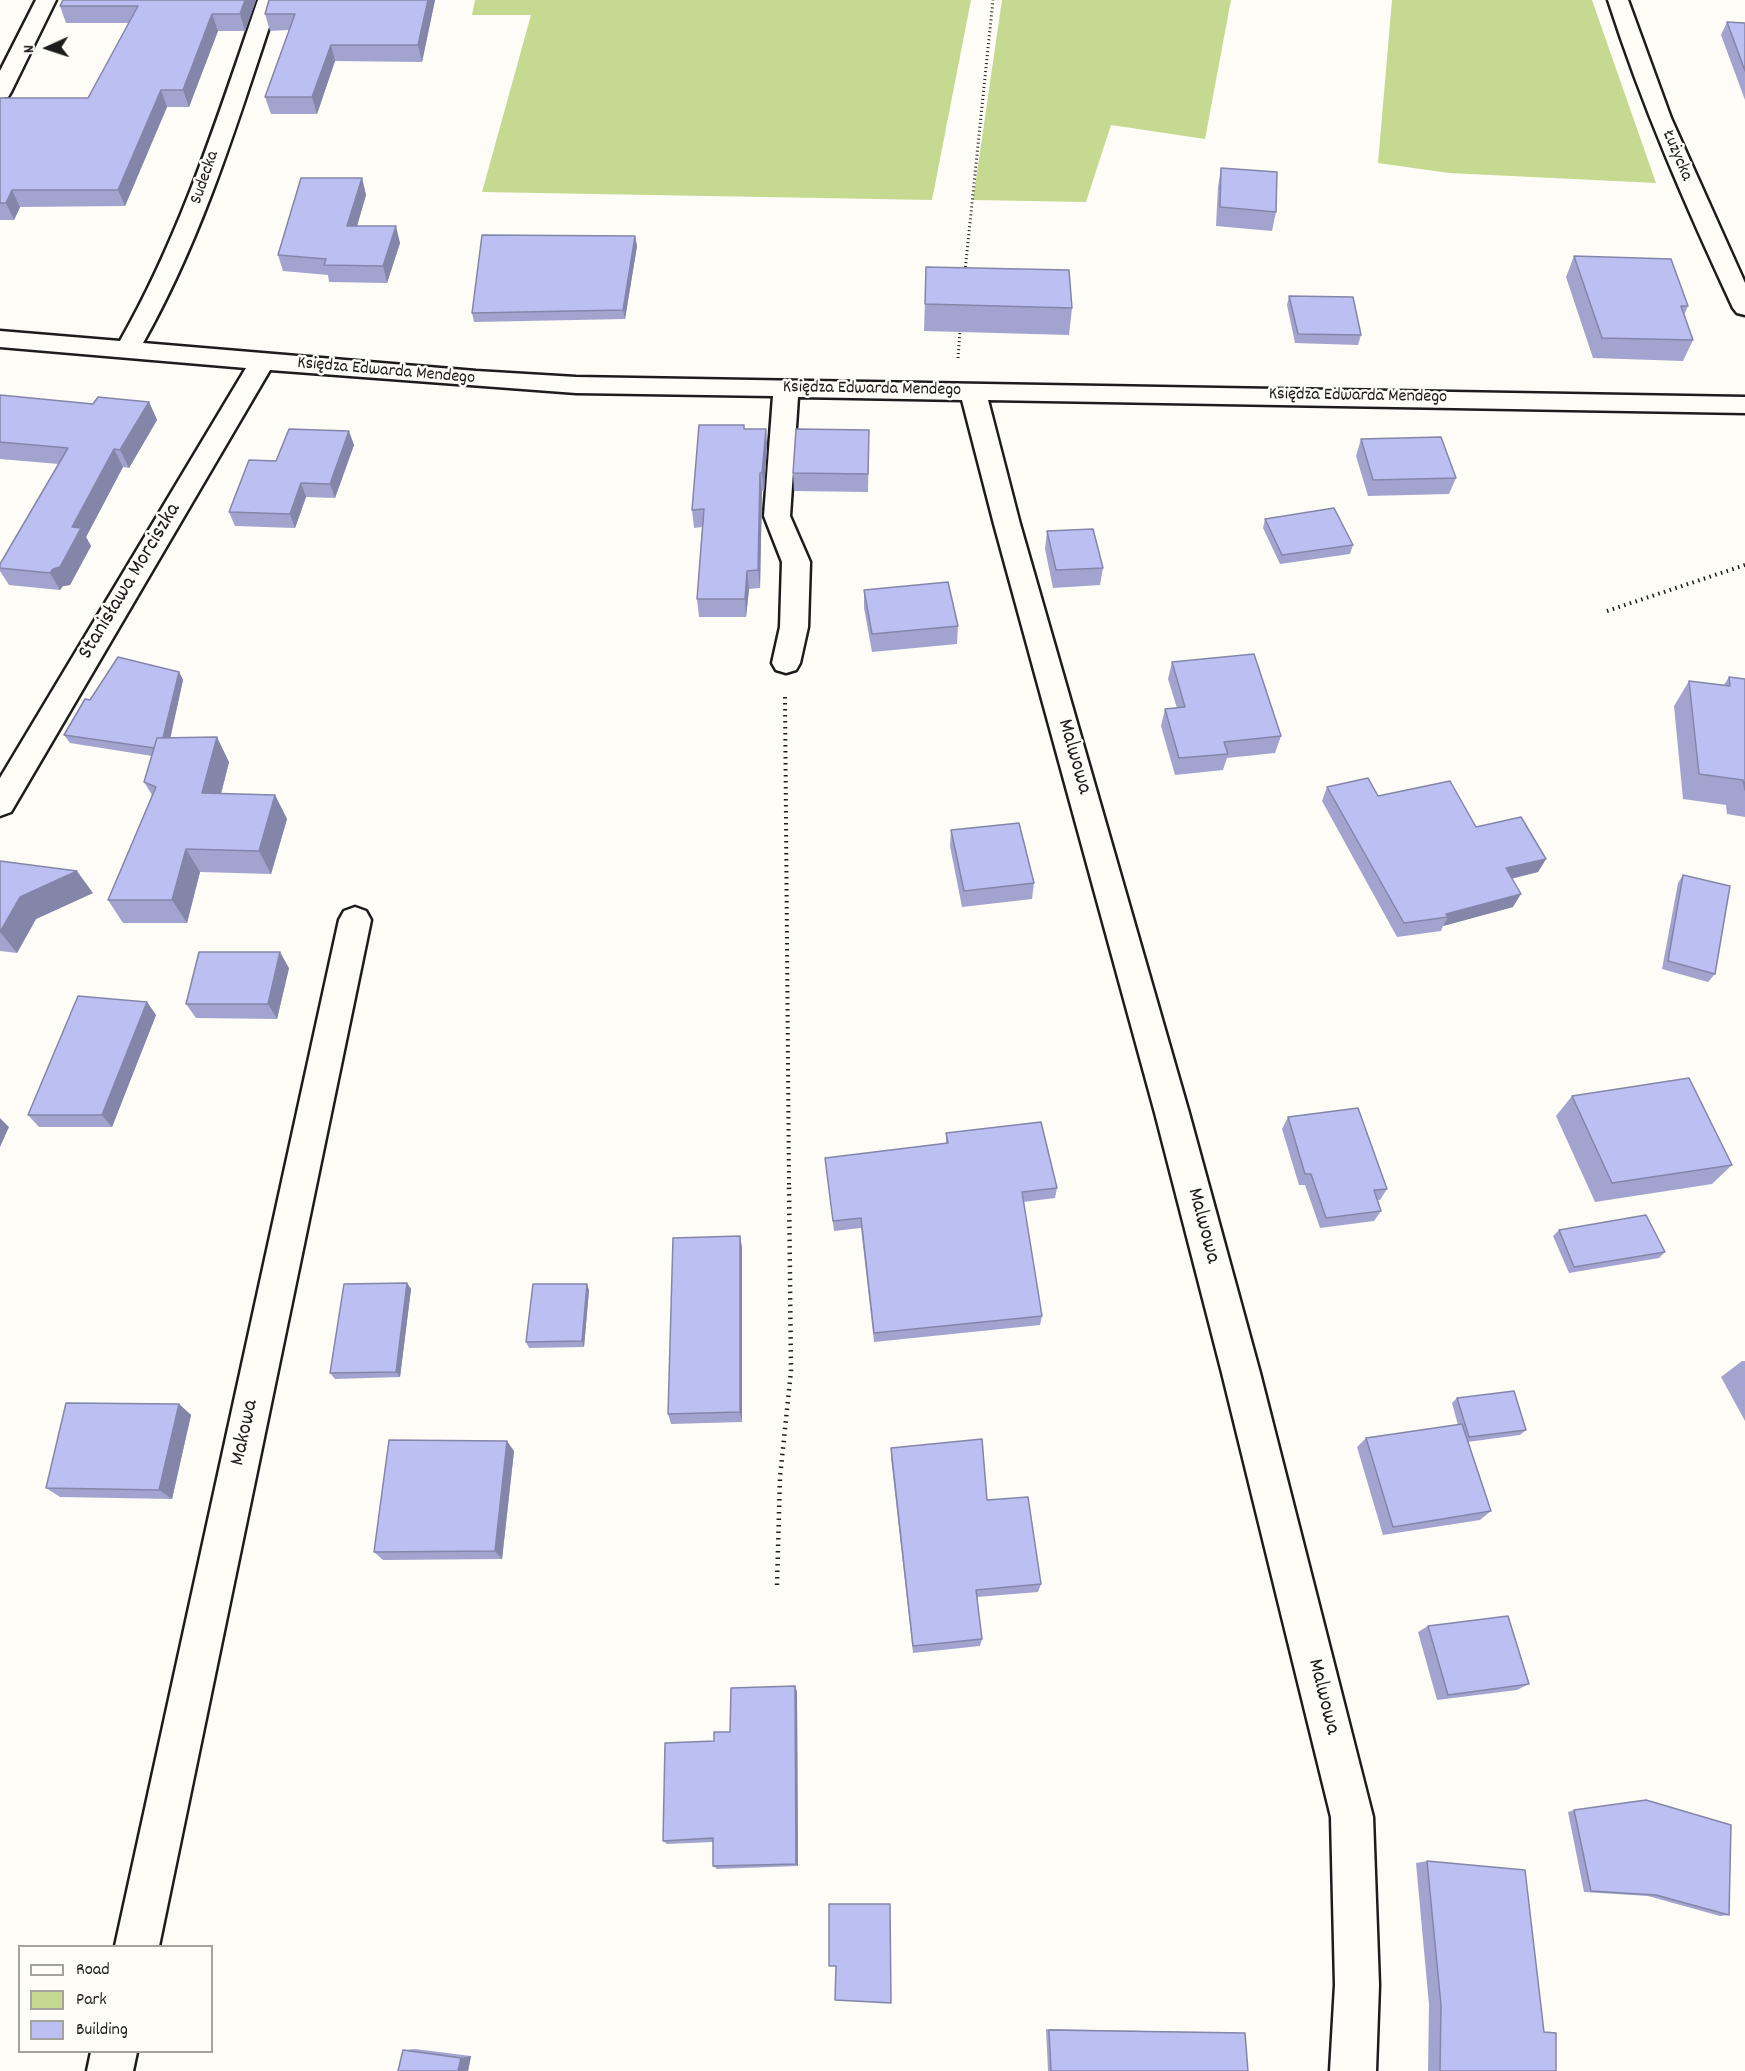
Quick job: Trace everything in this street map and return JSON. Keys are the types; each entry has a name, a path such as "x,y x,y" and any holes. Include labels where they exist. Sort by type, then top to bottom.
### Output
{"street":[{"path":"0,92 46,0"},
{"name":"Sudecka","path":"128,350 190,224 268,0"},
{"name":"Łużycka","path":"1618,0 1659,116 1697,208 1745,308"},
{"name":"Księdza Edwarda Mendego","path":"0,339 262,362 576,385 1655,401 1745,405"},
{"name":"Stanisława Morciszka","path":"0,804 262,362"},
{"path":"786,388 777,516 796,562 794,627 786,663"},
{"name":"Malwowa","path":"965,392 1007,524 1172,1113 1241,1373 1352,1817 1357,1985 1353,2071"},
{"name":"Makowa","path":"137,1945 355,920"},
{"path":"110,2071 114,2053"}],"path":[{"path":"964,279 993,0"},
{"path":"960,325 965,392"},
{"path":"1607,610 1745,565"},
{"path":"777,1585 780,1477 791,1371 786,663"}],"green space":[{"path":"475,0 971,0 932,200 482,192 531,15 472,15"},
{"path":"1002,0 1231,0 1205,139 1111,125 1086,202 973,200"},
{"path":"1392,0 1592,0 1656,183 1449,173 1378,163"}],"building":[{"path":"63,0 245,0 240,14 212,14 183,90 161,90 118,190 12,190 6,203 0,203 0,98 88,98 138,6 60,6"},
{"path":"269,0 428,0 418,45 331,45 312,97 265,97 295,14 265,14"},
{"path":"1727,22 1745,23 1745,71"},
{"path":"1221,168 1277,172 1276,212 1220,207"},
{"path":"301,178 362,178 347,226 396,226 383,266 324,265 326,259 278,255"},
{"path":"482,235 635,236 623,310 472,313"},
{"path":"1574,256 1671,259 1688,306 1681,306 1693,340 1602,338"},
{"path":"926,267 1069,270 1072,308 925,304"},
{"path":"1289,296 1353,297 1361,335 1298,334"},
{"path":"0,395 93,404 98,397 149,402 120,450 114,449 72,527 81,528 60,567 53,569 50,573 0,568 0,564 68,448 0,442"},
{"path":"699,425 744,425 744,429 766,429 762,473 760,473 758,570 747,571 745,599 697,599 704,509 692,510"},
{"path":"289,429 349,431 330,484 301,483 290,514 229,512 249,460 276,461"},
{"path":"796,429 869,430 868,474 793,473"},
{"path":"1441,437 1456,478 1373,480 1361,439"},
{"path":"1334,508 1353,545 1282,555 1265,519"},
{"path":"1093,529 1103,568 1056,570 1047,531"},
{"path":"948,582 958,626 872,634 864,590"},
{"path":"1254,654 1281,736 1224,742 1228,754 1179,758 1165,709 1185,707 1172,662"},
{"path":"118,657 179,672 163,738 157,738 154,748 64,735 85,699 90,700"},
{"path":"1729,677 1745,679 1745,790 1743,780 1699,774 1689,681 1730,686"},
{"path":"217,737 202,793 275,795 259,851 186,849 172,900 108,900 156,787 144,782 157,738"},
{"path":"1368,778 1378,796 1450,781 1476,827 1521,817 1546,859 1506,868 1521,894 1446,914 1448,917 1404,923 1327,787"},
{"path":"1019,823 1034,883 964,891 951,830"},
{"path":"0,861 77,871 20,897 0,932"},
{"path":"1683,875 1730,886 1715,974 1668,961"},
{"path":"199,952 280,952 268,1004 186,1004"},
{"path":"78,996 147,1002 102,1115 28,1115"},
{"path":"1689,1078 1732,1165 1612,1183 1572,1096"},
{"path":"1358,1108 1387,1189 1374,1190 1381,1211 1326,1218 1311,1174 1305,1174 1288,1117"},
{"path":"1041,1122 1057,1188 1022,1192 1042,1316 874,1333 861,1218 833,1221 825,1158 948,1143 946,1133"},
{"path":"1646,1215 1665,1252 1574,1267 1559,1230"},
{"path":"740,1236 740,1412 668,1414 673,1238"},
{"path":"407,1283 396,1372 330,1373 344,1284"},
{"path":"533,1284 587,1284 582,1341 526,1342"},
{"path":"1514,1391 1526,1430 1469,1437 1457,1398"},
{"path":"66,1403 179,1404 159,1490 46,1488"},
{"path":"1462,1424 1491,1511 1393,1527 1366,1438"},
{"path":"982,1439 987,1500 1028,1497 1041,1584 976,1590 982,1639 913,1646 891,1448"},
{"path":"389,1440 507,1441 495,1551 374,1552"},
{"path":"1508,1616 1529,1684 1448,1695 1428,1626"},
{"path":"795,1686 796,1864 713,1866 713,1838 663,1841 665,1743 714,1741 714,1732 730,1732 731,1688"},
{"path":"1646,1800 1731,1825 1729,1915 1656,1895 1591,1891 1574,1810"},
{"path":"1427,1861 1525,1870 1544,2032 1556,2033 1556,2071 1440,2071 1441,2005"},
{"path":"829,1904 890,1904 891,2003 835,2000 836,1966 829,1966"},
{"path":"1049,2030 1245,2033 1248,2071 1051,2071"},
{"path":"403,2050 461,2058 458,2071 398,2071"}]}
